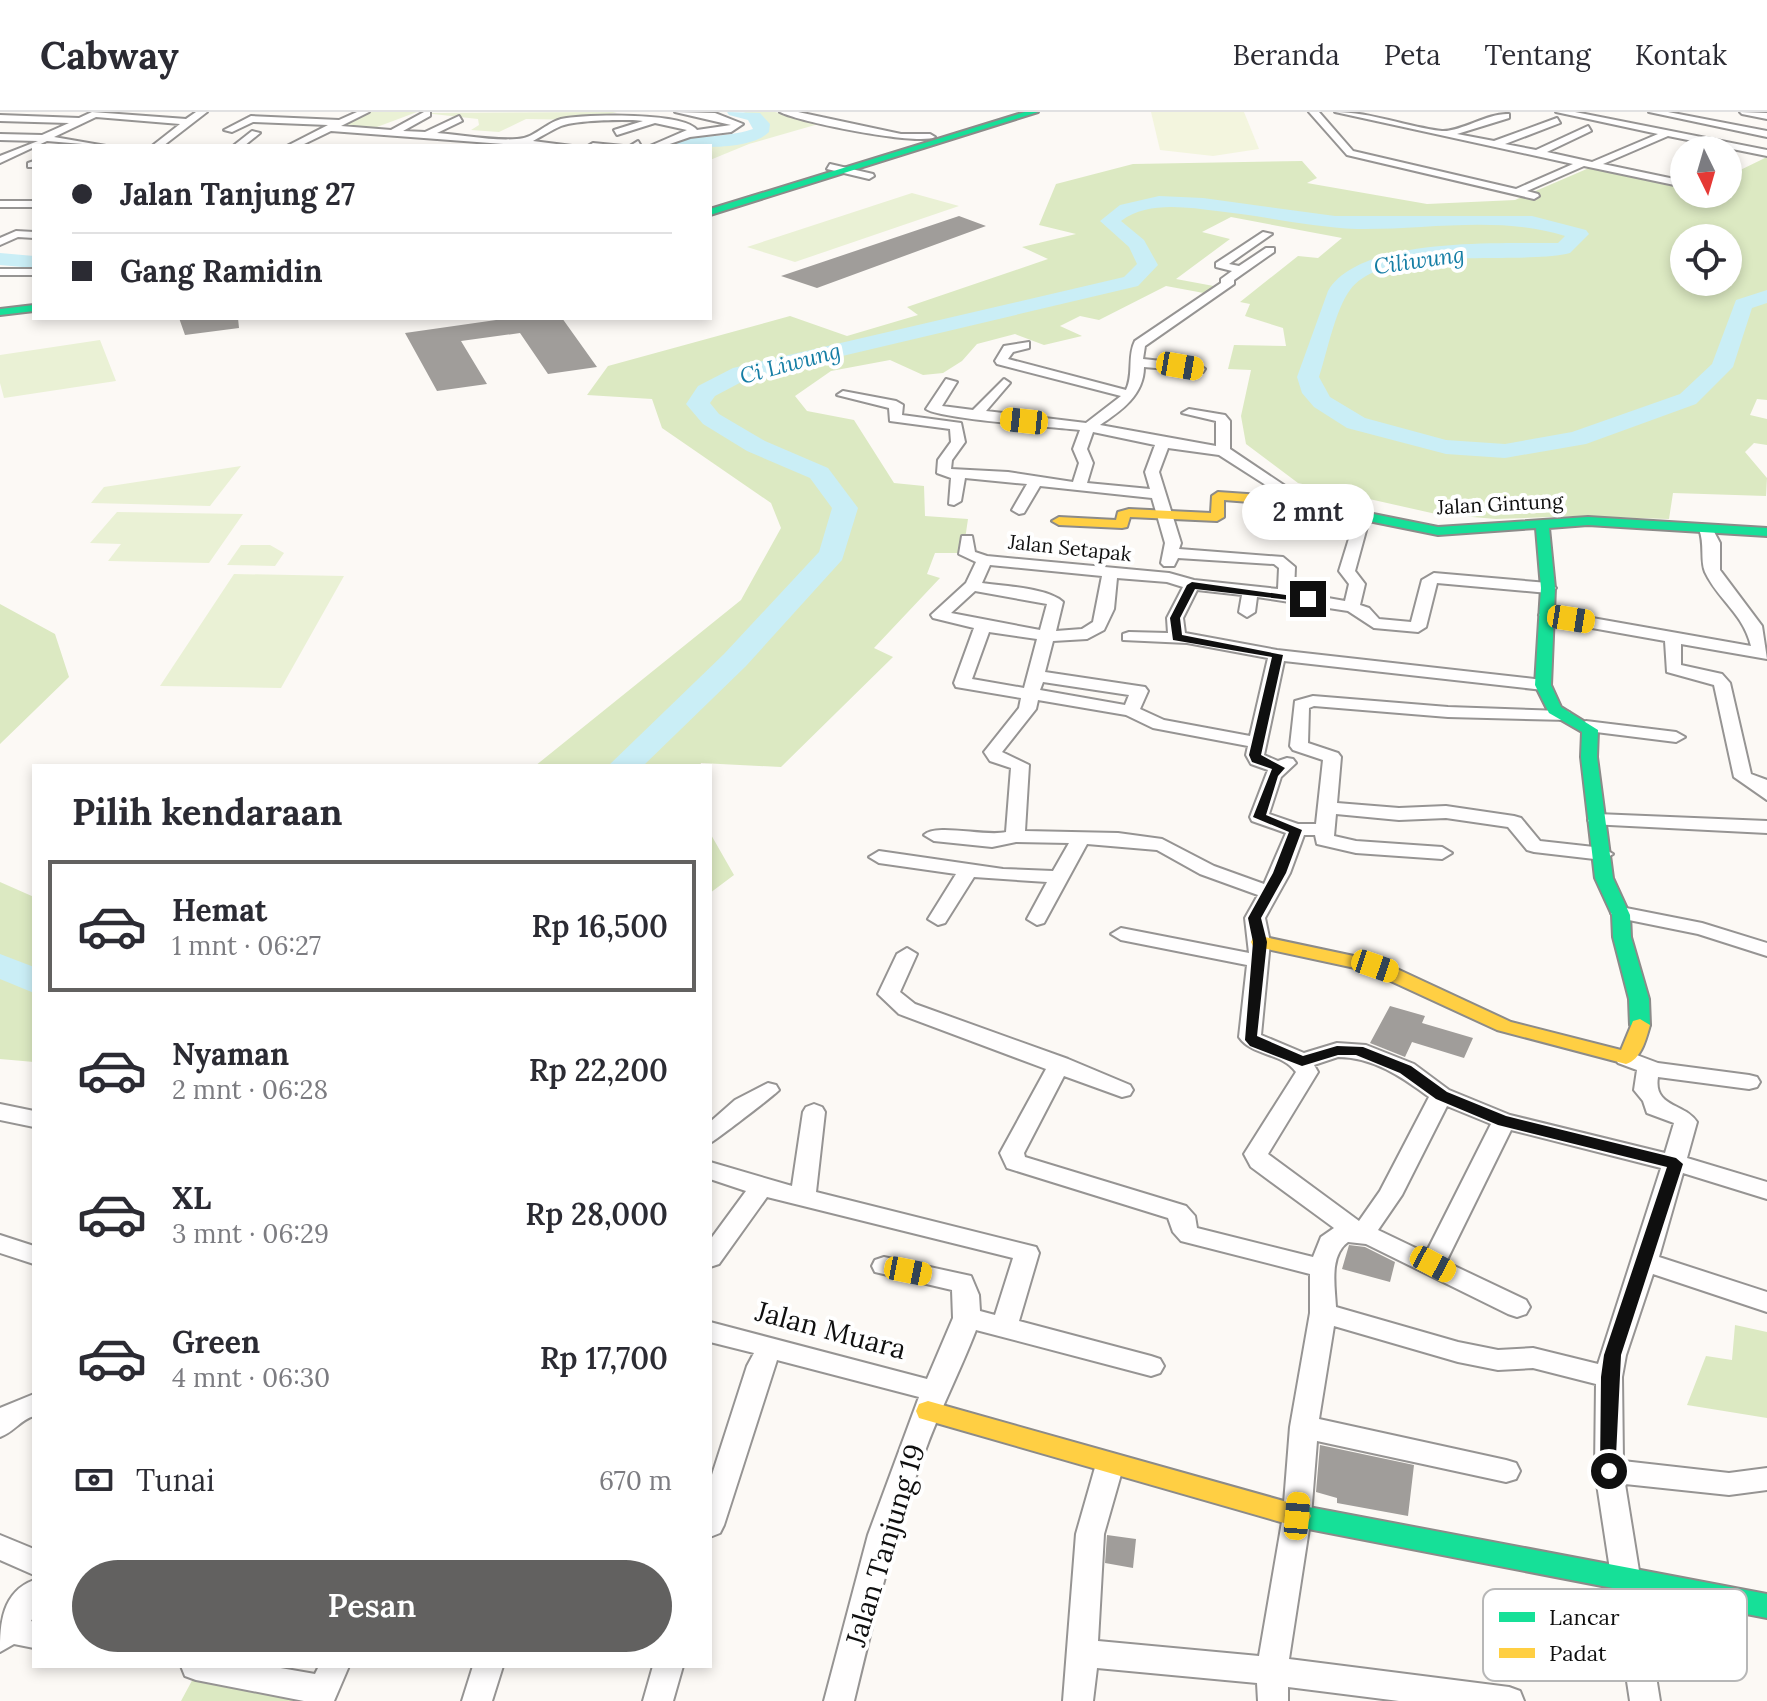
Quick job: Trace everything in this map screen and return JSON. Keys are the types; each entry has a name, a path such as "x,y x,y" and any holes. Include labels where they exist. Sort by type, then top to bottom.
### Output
{"street":[{"path":"0,118 7,112"},
{"path":"159,144 202,112"},
{"path":"236,139 292,112"},
{"path":"300,144 364,112"},
{"path":"662,144 688,134 731,129 738,124 715,116 680,112"},
{"path":"785,112 902,140 930,137 1011,112"},
{"path":"712,211 1034,112"},
{"path":"1314,112 1350,153 1534,196"},
{"path":"1340,112 1670,181"},
{"path":"1654,112 1767,134"},
{"path":"1745,112 1767,116"},
{"path":"36,144 95,114 186,122"},
{"path":"392,133 427,114"},
{"path":"328,128 520,144 565,121 599,120 617,115 684,124 693,129 688,134"},
{"path":"1447,134 1478,122 1506,116"},
{"path":"1496,144 1559,116 1680,136"},
{"path":"0,118 81,120"},
{"path":"426,136 459,119"},
{"path":"236,139 249,120 339,123"},
{"path":"635,144 617,132 645,126 653,121"},
{"path":"71,125 104,129 82,144"},
{"path":"1358,126 1403,125"},
{"path":"1327,127 1343,127"},
{"path":"1538,153 1588,129"},
{"path":"1519,191 1668,133"},
{"path":"0,137 74,144"},
{"path":"712,202 842,169 902,140"},
{"path":"0,160 32,146"},
{"path":"1742,150 1767,153"},
{"path":"1659,179 1670,174"},
{"path":"1524,179 1539,182"},
{"path":"0,204 32,204"},
{"path":"0,242 8,232 32,226"},
{"path":"8,232 32,235"},
{"path":"1241,270 1220,265 1267,234"},
{"path":"1079,487 1086,463 1080,449 1088,427 1121,403 1137,381 1139,344 1167,322 1230,282 1225,281 1270,250"},
{"path":"0,272 32,272"},
{"path":"0,302 32,298"},
{"path":"0,312 32,308"},
{"path":"1025,345 1008,349 1001,361 1128,394"},
{"path":"1137,362 1199,369"},
{"path":"951,382 933,409 1088,427 1163,443 1223,451 1302,502"},
{"path":"975,415 1004,383"},
{"path":"843,395 896,405 895,418 957,427 958,442 945,460 942,472 958,476 1008,476 1156,494"},
{"path":"1189,413 1223,421 1223,451"},
{"path":"1163,443 1152,472 1156,494 1173,543 1169,578"},
{"path":"954,501 958,476"},
{"path":"1019,510 1036,481"},
{"name":"Jalan Gintung","path":"1059,521 1122,524 1125,514 1163,513 1217,517 1218,496 1261,502 1302,502 1438,531 1588,521 1767,532"},
{"path":"1261,502 1259,519 1281,524"},
{"path":"1352,607 1357,584 1347,571 1363,516"},
{"path":"1542,524 1548,588 1543,685 1555,710 1586,726 1676,737"},
{"path":"1705,528 1712,543 1712,570 1754,626 1764,653"},
{"name":"Jalan Setapak","path":"967,546 985,560 1169,578 1192,585 1286,595 1352,607 1363,611 1374,623 1418,627 1428,585 1434,578 1548,588"},
{"path":"1171,553 1278,560 1287,567 1286,595"},
{"path":"985,560 973,585 939,615 983,627 1072,636 1087,634 1098,627 1103,616 1110,573"},
{"path":"973,585 1053,599 1055,609 1024,715 993,752 996,757 1020,765 1014,820 1016,836"},
{"path":"1177,637 1175,618 1192,585"},
{"path":"1247,612 1250,591"},
{"path":"1547,615 1764,653"},
{"path":"983,627 962,683 1131,711 1159,724 1258,743"},
{"path":"1673,635 1674,669 1716,678 1722,683 1743,777 1762,785 1767,794"},
{"path":"1129,637 1177,637 1277,655 1543,685"},
{"path":"1277,655 1257,760 1279,768"},
{"path":"1036,676 1139,691 1131,711"},
{"path":"1442,853 1331,843 1323,839 1332,757 1298,744 1301,705 1306,701 1448,712 1563,716"},
{"path":"1586,726 1590,730 1589,757 1604,878 1610,896 1621,913 1621,934 1640,995 1643,1020 1636,1043 1626,1058"},
{"path":"1308,750 1273,775 1259,818 1296,830 1323,829"},
{"path":"1325,808 1399,814 1513,813 1534,846 1603,854"},
{"path":"1597,820 1767,827"},
{"path":"1296,830 1280,873 1255,918 1259,952 1250,1037 1255,1043 1302,1061 1337,1050 1358,1050 1406,1069 1441,1095 1504,1121 1527,1124 1767,1191"},
{"path":"934,835 992,841 1016,836 1118,839 1162,845 1207,870 1268,892"},
{"path":"1037,919 1080,840"},
{"path":"879,857 1024,877 1061,877"},
{"path":"938,919 968,870"},
{"path":"1621,913 1702,929 1767,950"},
{"path":"1121,934 1375,966 1504,1026 1646,1063 1649,1069 1645,1090 1654,1098 1655,1108 1683,1118 1686,1122 1676,1164 1613,1355 1609,1377 1609,1471 1626,1589"},
{"path":"907,954 889,994 907,1009 1060,1064 1122,1090"},
{"path":"1302,1061 1306,1076 1256,1154 1259,1161 1355,1233 1433,1264 1517,1307"},
{"path":"1060,1064 1012,1153 1015,1162 1177,1212 1183,1216 1185,1232 1190,1235 1322,1268"},
{"path":"1649,1069 1749,1082"},
{"path":"712,1133 743,1105 768,1090"},
{"path":"1272,1686 1297,1516 1304,1427 1323,1313 1322,1268 1330,1243 1355,1233 1390,1195 1441,1095"},
{"path":"0,1112 32,1119"},
{"path":"803,1197 814,1112"},
{"path":"1433,1264 1504,1121"},
{"path":"712,1171 761,1187 1027,1253 1004,1327"},
{"path":"712,1255 761,1187"},
{"path":"0,1244 32,1254"},
{"path":"1645,1262 1767,1302"},
{"path":"884,1266 962,1283 968,1318 1151,1366"},
{"path":"1323,1313 1468,1354 1498,1360 1533,1358 1609,1377"},
{"name":"Jalan Tanjung 19","path":"839,1701 883,1530 932,1401 968,1318"},
{"name":"Jalan Muara","path":"712,1333 771,1348 932,1401"},
{"path":"712,1519 760,1366 771,1348"},
{"path":"0,1426 30,1401"},
{"path":"932,1401 1110,1464 1297,1516 1670,1589"},
{"path":"1304,1427 1506,1471"},
{"path":"1078,1701 1090,1534 1110,1464"},
{"path":"1609,1471 1729,1484 1767,1479"},
{"path":"0,1547 32,1562"},
{"path":"13,1634 32,1597"},
{"path":"1747,1602 1767,1606"},
{"path":"1083,1653 1272,1686 1509,1701"},
{"path":"209,1668 325,1686"},
{"path":"477,1701 487,1668"},
{"path":"658,1701 667,1668"},
{"path":"1642,1681 1645,1701"}],"green space":[{"path":"370,112 417,112 369,130 338,128"},
{"path":"617,112 586,120 526,119 499,132 471,130 479,125 478,119 424,113"},
{"path":"743,112 775,112 822,123 749,144 712,159 712,145 765,133 768,129 764,120"},
{"path":"1151,112 1244,112 1259,149 1213,156 1160,150"},
{"path":"1767,157 1767,400 1757,399 1750,415 1767,419 1767,445 1754,443 1745,452 1767,478 1766,496 1673,493 1669,519 1576,516 1496,519 1436,514 1298,483 1246,444 1241,416 1251,370 1228,369 1234,345 1286,346 1283,328 1245,316 1250,304 1240,302 1298,256 1318,258 1342,238 1231,217 1202,232 1230,239 1176,279 1219,287 1209,294 1166,286 1099,320 1080,316 1060,326 1082,336 1044,345 1015,334 977,344 962,361 943,373 923,375 890,360 831,371 795,396 807,411 854,420 894,483 924,486 925,516 968,519 963,553 935,553 927,574 940,578 874,648 893,657 781,767 701,763 537,764 741,600 781,528 771,503 662,428 652,399 587,395 608,366 790,316 847,336 918,315 907,307 1048,259 1022,247 1076,234 1039,225 1056,184 1133,164 1302,161 1317,178 1307,183 1427,204 1515,200 1589,168 1670,184 1670,208 1742,208 1742,169"},
{"path":"912,193 959,206 795,262 747,247"},
{"path":"100,340 116,381 4,398 0,383 0,355"},
{"path":"241,466 210,506 91,503 104,487"},
{"path":"117,512 243,514 209,563 108,561 121,544 90,543"},
{"path":"241,545 270,545 284,553 275,566 227,565"},
{"path":"234,574 344,576 281,688 160,686"},
{"path":"0,604 55,634 69,677 0,744"},
{"path":"712,836 734,875 712,892"},
{"path":"0,882 32,896 32,1062 0,1059"},
{"path":"1735,1325 1767,1332 1767,1418 1687,1405 1706,1356 1732,1360"},
{"path":"195,1675 300,1694 297,1701 181,1701"}],"building":[{"path":"959,216 986,226 817,288 781,276"},
{"path":"180,320 238,320 239,328 185,335"},
{"path":"496,320 563,320 597,367 548,374 520,333 461,341 487,384 437,391 405,333"},
{"path":"1390,1006 1425,1016 1422,1023 1473,1038 1464,1058 1412,1042 1405,1057 1370,1043"},
{"path":"1349,1245 1365,1247 1395,1262 1390,1282 1342,1269"},
{"path":"1320,1445 1414,1465 1408,1516 1337,1503 1337,1498 1316,1492"},
{"path":"1107,1535 1136,1539 1133,1568 1105,1563"}],"waterway":[{"path":"678,144 736,139 761,132 762,124 754,116 735,112"},
{"name":"Ciliwung","path":"626,764 735,660 832,554 845,508 819,473 756,446 711,419 698,404 706,391 741,373 1131,282 1148,265 1137,244 1110,221 1132,207 1159,202 1203,203 1335,222 1507,220 1544,224 1579,234 1563,249 1446,253 1383,263 1359,272 1338,291 1308,377 1314,393 1322,402 1356,423 1446,447 1505,451 1577,439 1688,399 1722,367 1743,304 1767,296"},
{"path":"0,259 32,262"},
{"name":"Ci Liwung","path":"0,965 32,980"}],"traffic: fast":[{"path":"712,211 1034,112"},
{"path":"0,312 32,308"},
{"path":"1289,501 1438,531 1588,521 1767,532"},
{"path":"1542,524 1548,588 1543,685 1555,710 1590,730 1589,757 1604,878 1621,915 1622,937 1639,999 1640,1025"},
{"path":"1298,1516 1678,1589"},
{"path":"1747,1602 1767,1606"}],"traffic: slow":[{"path":"1059,521 1122,524 1123,515 1129,513 1217,517 1218,496 1289,501"},
{"path":"1260,942 1375,966 1504,1026 1626,1058 1635,1043 1640,1025"},
{"path":"928,1411 1298,1516"}],"route":[{"path":"1308,599 1192,585 1175,618 1174,632 1177,637 1277,655 1255,755 1257,760 1279,768 1273,775 1259,818 1296,830 1280,873 1255,916 1260,942 1250,1037 1255,1043 1302,1061 1337,1050 1358,1050 1406,1069 1441,1095 1504,1121 1527,1124 1676,1164 1613,1355 1609,1377 1609,1471"}]}
